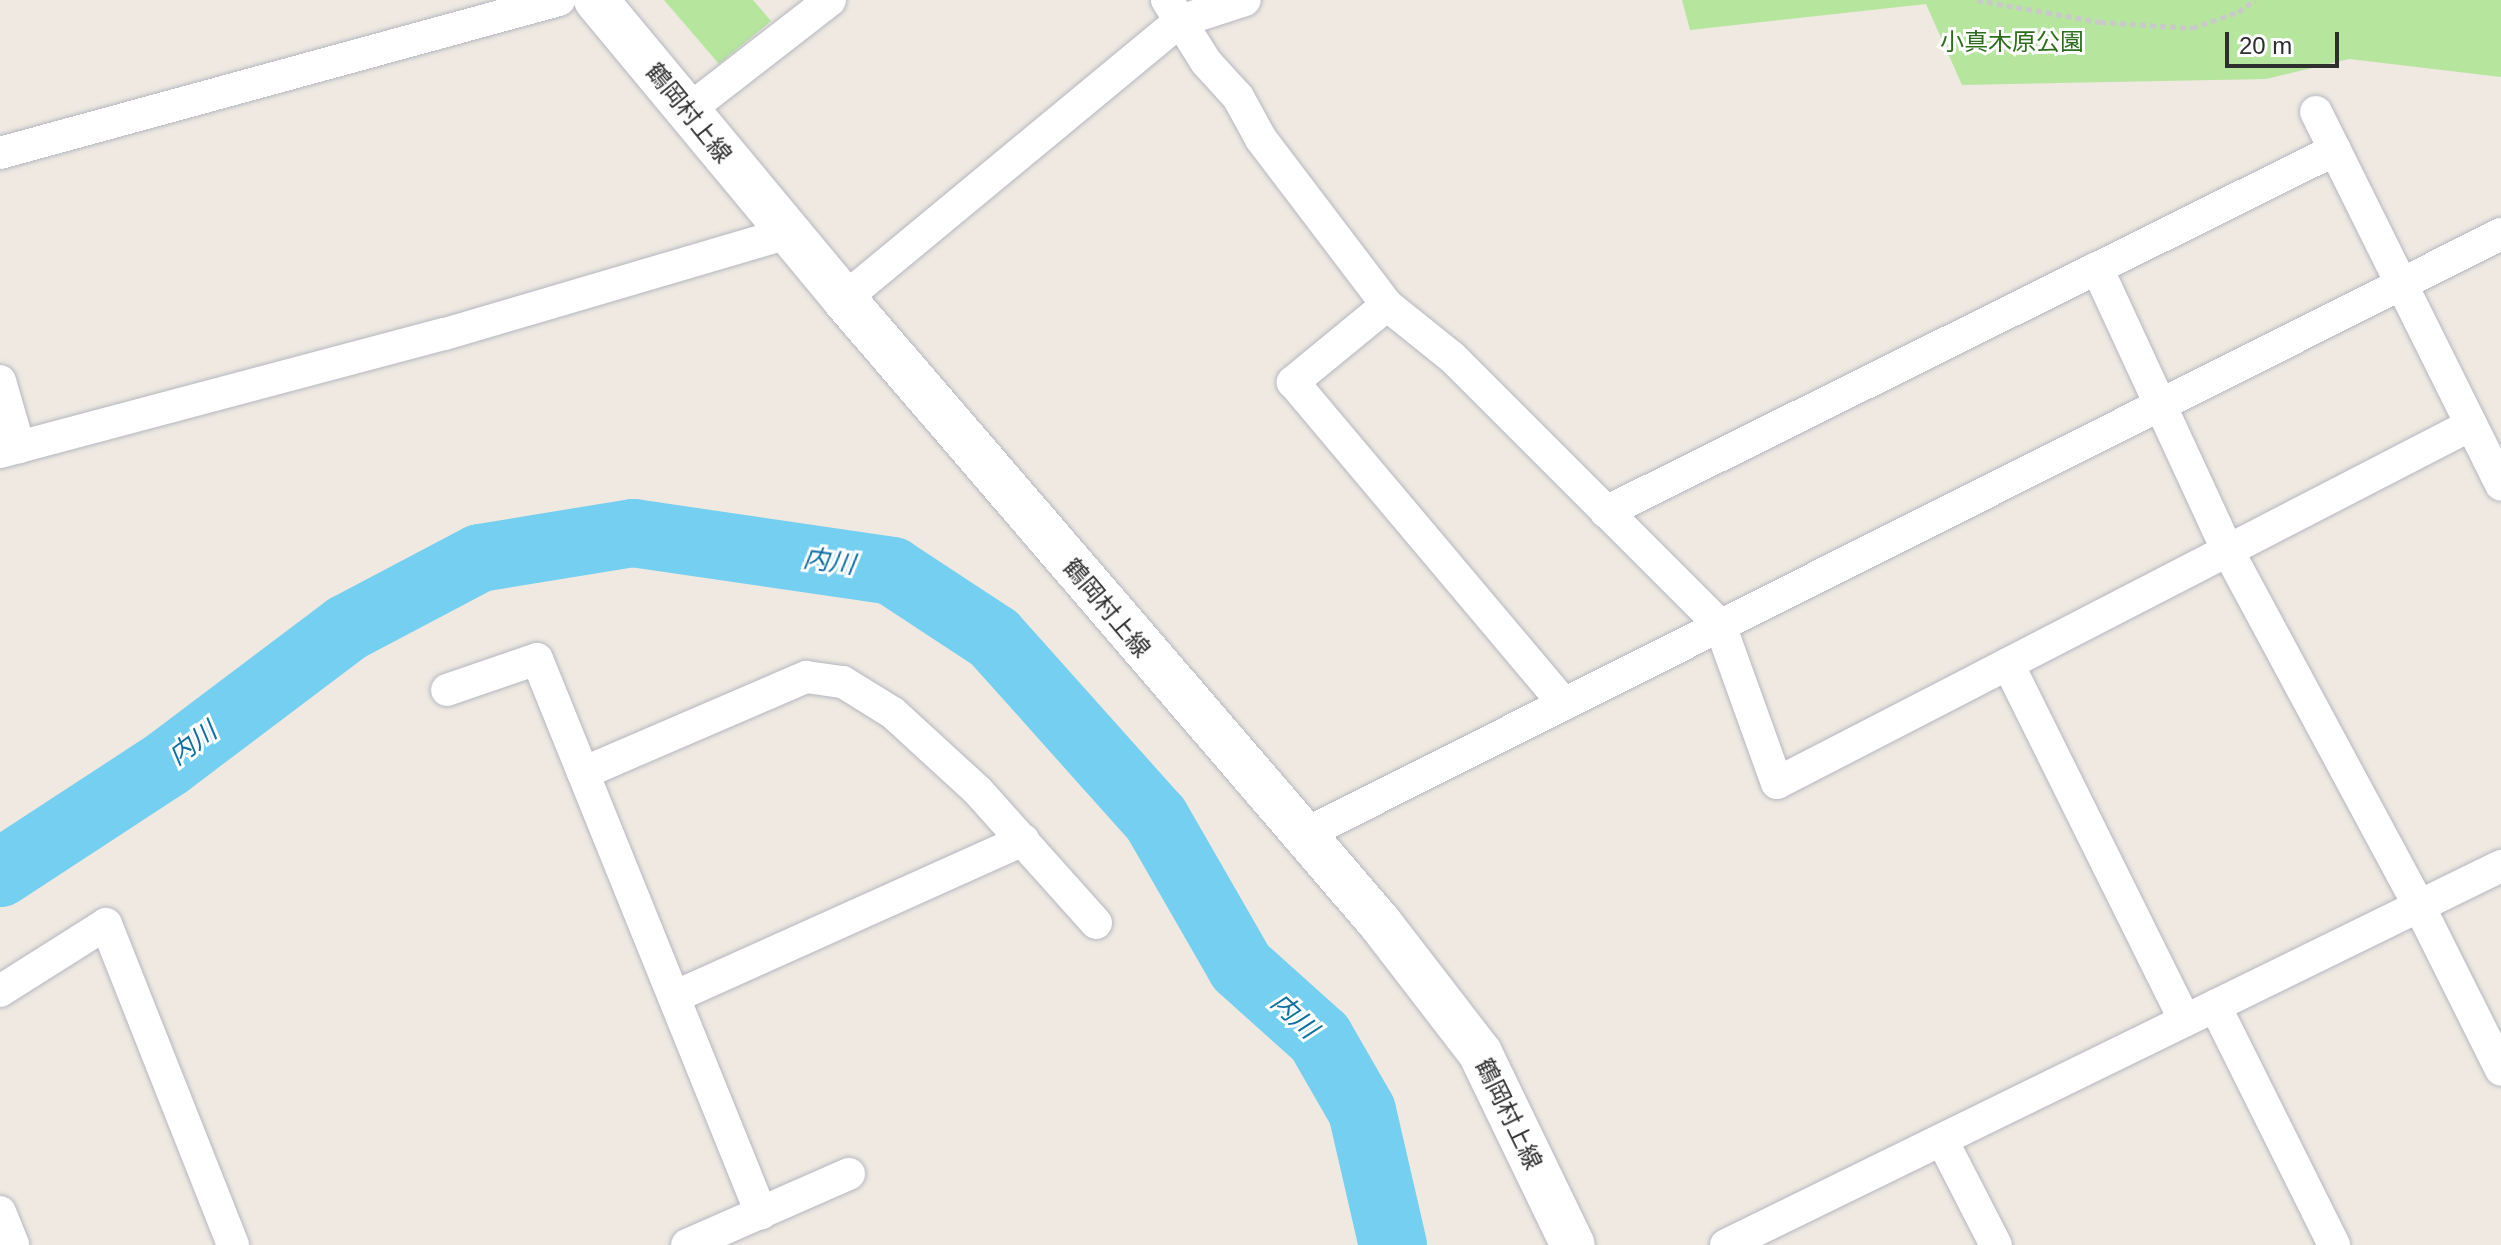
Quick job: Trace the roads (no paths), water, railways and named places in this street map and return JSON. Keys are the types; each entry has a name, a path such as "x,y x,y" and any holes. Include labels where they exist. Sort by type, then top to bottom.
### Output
{"main road":[{"name":"鶴岡村上線","path":"596,0 844,299 1301,836 1380,923 1480,1053 1573,1245"}],"street":[{"path":"0,153 559,0"},
{"path":"687,111 830,0"},
{"path":"844,299 1174,11 1245,0"},
{"path":"1174,11 1387,305 1452,357 1720,625 1777,783 2471,425"},
{"path":"2316,112 2501,485"},
{"path":"1606,512 2335,150"},
{"path":"0,381 10,450 445,334 788,233"},
{"path":"1301,836 2501,234"},
{"path":"2097,268 2228,551 2419,906 2501,1070"},
{"path":"1387,305 1293,382 1564,704"},
{"path":"447,690 537,659 761,1213"},
{"path":"2008,664 2185,1020"},
{"path":"583,773 806,677 843,682 893,713 978,791 1096,923"},
{"path":"674,997 1023,840"},
{"path":"1726,1245 2501,866"},
{"path":"0,991 106,924 233,1245"},
{"path":"2215,1006 2334,1245"},
{"path":"1942,1140 1996,1245"},
{"path":"687,1245 849,1174"},
{"path":"0,1212 13,1245"}],"waterway":[{"name":"内川","path":"0,873 168,763 347,628 480,558 633,533 892,571 994,638 1156,819 1241,967 1320,1038 1362,1111 1393,1245"}],"park label":[{"name":"小真木原公園","path":"2012,42"}]}
